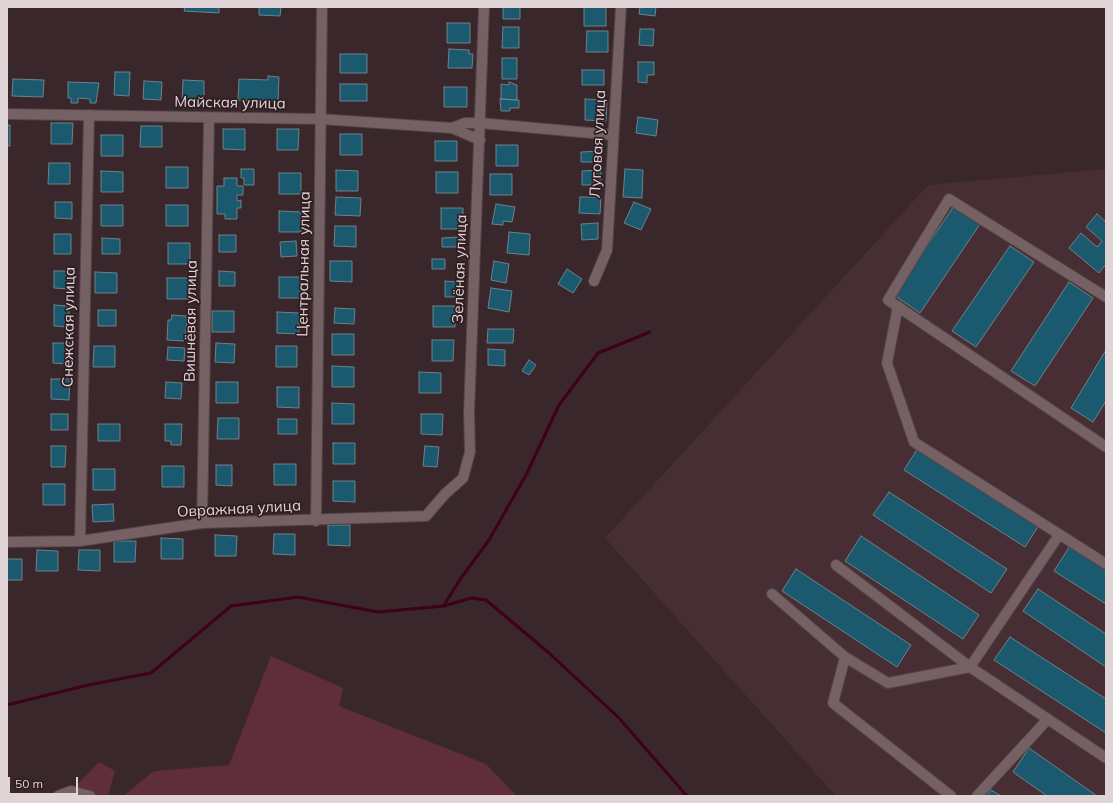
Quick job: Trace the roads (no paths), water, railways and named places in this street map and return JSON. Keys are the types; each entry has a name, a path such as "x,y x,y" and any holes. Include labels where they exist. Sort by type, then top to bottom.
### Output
{"street":[{"name":"Центральная улица","path":"316,521 322,7"},
{"name":"Зелёная улица","path":"426,516 445,494 463,478 470,452 469,413 484,7"},
{"name":"Луговая улица","path":"594,281 607,250 620,7"},
{"name":"Майская улица","path":"7,114 320,119 452,128"},
{"name":"Снежская улица","path":"80,541 89,115"},
{"name":"Вишнёвая улица","path":"202,523 209,118"},
{"path":"452,128 465,123 480,122 613,135"},
{"path":"452,128 480,140"},
{"path":"1106,297 949,199 888,300 1106,447"},
{"path":"898,306 887,363 914,442 1106,564"},
{"name":"Овражная улица","path":"7,542 80,541 202,523 316,521 426,516"},
{"path":"772,594 845,657 888,683 970,667 1059,535"},
{"path":"836,565 970,667 1106,758"},
{"path":"845,657 833,703 951,796"},
{"path":"977,796 1048,719"},
{"path":"58,796 71,791 90,796"}],"waterway":[{"path":"444,605 461,578 489,540 526,475 559,405 598,353 650,332"},
{"path":"7,705 88,685 151,673 231,606 298,597 378,612 444,606 471,598 486,600 549,653 619,718 687,796"}]}
